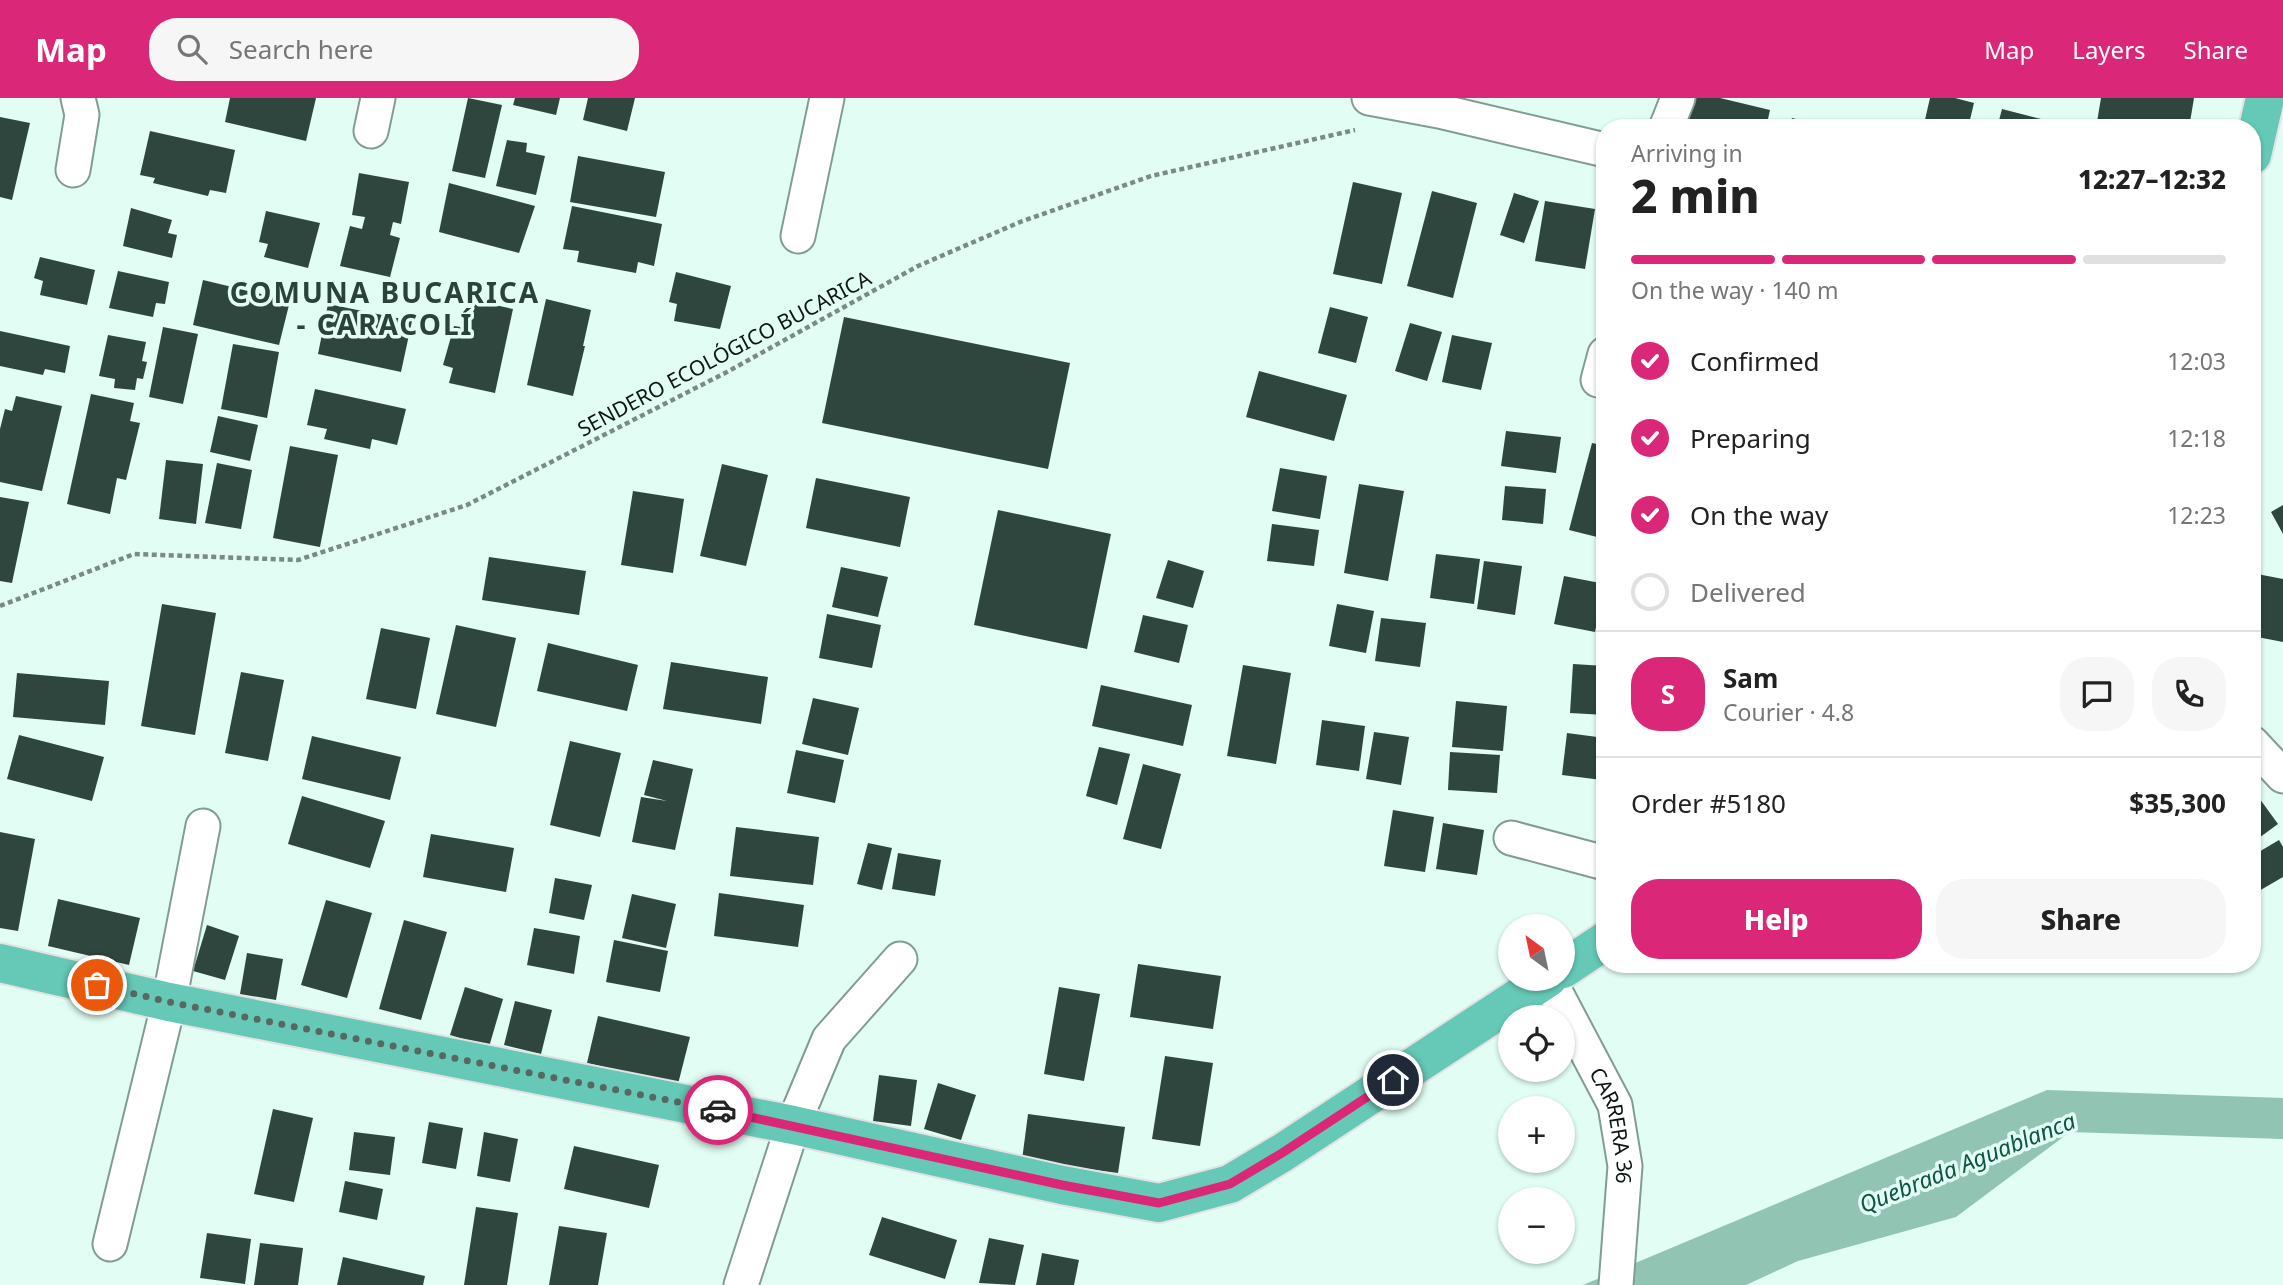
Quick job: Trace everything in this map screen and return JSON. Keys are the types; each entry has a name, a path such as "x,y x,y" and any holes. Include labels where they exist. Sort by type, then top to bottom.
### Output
{"main road":[{"path":"2260,119 2265,98"},
{"path":"1575,961 1596,947"},
{"path":"0,963 169,1002 793,1125 1062,1185 1159,1203 1230,1184 1241,1178 1528,991"}],"street":[{"path":"73,170 82,115 78,98"},
{"path":"371,131 378,98"},
{"path":"798,236 827,98"},
{"path":"1670,119 1678,98"},
{"path":"1364,114 1439,111 1596,148"},
{"path":"2261,753 2283,776"},
{"path":"110,1244 169,1002 203,826"},
{"path":"1511,838 1596,861"},
{"path":"741,1285 793,1125 829,1039 900,958"},
{"name":"CARRERA 36","path":"1555,991 1615,1105 1625,1166 1617,1271"}],"path":[{"name":"SENDERO ECOLÓGICO BUCARICA","path":"0,606 134,554 298,560 467,505 727,372 918,267 1020,222 1151,176 1364,114"}],"water":[{"name":"Quebrada Aguablanca","path":"2047,1090 2283,1098 2283,1139 2070,1132 1956,1217 1798,1261 1746,1285 1583,1285"}],"building":[{"path":"230,98 316,98 306,141 225,122"},
{"path":"468,98 502,105 485,178 452,171"},
{"path":"515,98 560,98 556,115 513,105"},
{"path":"588,98 635,98 627,131 583,120"},
{"path":"1687,98 1720,98 1770,110 1768,119 1682,119"},
{"path":"1930,98 1955,98 1974,103 1970,119 1925,119"},
{"path":"2101,98 2194,98 2190,119 2098,119"},
{"path":"2002,109 2041,119 1999,119"},
{"path":"0,117 30,123 12,200 0,197"},
{"path":"150,131 235,150 226,193 210,190 208,196 153,183 155,178 140,175"},
{"path":"507,140 527,143 526,152 545,156 536,195 496,186"},
{"path":"578,156 665,172 656,217 570,202"},
{"path":"359,173 409,182 401,224 393,222 390,235 400,238 390,277 340,266 350,226 362,229 365,217 352,215"},
{"path":"1353,182 1402,193 1382,284 1333,274"},
{"path":"449,183 535,206 519,253 439,232"},
{"path":"1432,191 1477,203 1453,298 1407,286"},
{"path":"1514,193 1539,201 1524,243 1500,235"},
{"path":"1545,201 1595,209 1585,269 1535,261"},
{"path":"572,206 662,224 654,266 638,262 636,273 577,262 579,251 563,249"},
{"path":"131,208 172,220 168,233 177,235 172,258 123,246"},
{"path":"266,211 320,223 308,268 264,257 268,244 259,242"},
{"path":"40,257 95,270 87,305 40,295 43,281 34,278"},
{"path":"118,271 169,282 165,304 156,303 153,317 109,308"},
{"path":"676,272 731,286 720,329 674,321 677,304 669,302"},
{"path":"203,280 290,301 279,345 193,325"},
{"path":"467,299 513,309 495,393 449,383 453,368 443,365 454,326 461,327"},
{"path":"546,299 591,310 573,396 527,385"},
{"path":"328,304 412,321 401,372 318,354"},
{"path":"1330,307 1368,317 1356,363 1318,353"},
{"path":"844,317 1070,363 1048,469 822,423"},
{"path":"1410,323 1442,332 1427,381 1395,371"},
{"path":"163,327 198,334 183,404 149,397"},
{"path":"0,331 70,346 65,373 45,369 43,375 0,366"},
{"path":"108,335 146,342 142,361 147,362 143,379 137,378 135,390 114,388 115,379 99,376"},
{"path":"1452,335 1492,343 1481,390 1442,382"},
{"path":"233,344 279,352 267,418 221,409"},
{"path":"1259,371 1347,395 1334,441 1246,417"},
{"path":"315,389 406,409 397,445 372,439 370,449 324,439 327,429 307,425"},
{"path":"91,394 134,403 130,421 140,423 126,480 117,478 110,514 67,504"},
{"path":"16,396 62,406 42,491 0,482 0,429 5,409 12,411"},
{"path":"218,416 258,425 250,461 210,452"},
{"path":"1506,431 1561,437 1556,473 1501,466"},
{"path":"1592,443 1596,444 1596,537 1569,530"},
{"path":"290,446 338,455 320,547 273,538"},
{"path":"166,460 203,464 196,524 159,519"},
{"path":"217,463 252,470 241,529 205,523"},
{"path":"722,464 768,475 746,566 700,556"},
{"path":"1280,468 1327,476 1320,519 1272,511"},
{"path":"816,478 910,497 900,547 806,528"},
{"path":"1359,484 1404,491 1388,581 1344,573"},
{"path":"1505,486 1546,489 1543,524 1502,520"},
{"path":"633,491 684,499 673,573 621,565"},
{"path":"0,497 29,502 12,583 0,581"},
{"path":"2283,505 2283,534 2271,512"},
{"path":"998,510 1111,534 1087,649 974,625"},
{"path":"1272,524 1319,530 1314,566 1267,561"},
{"path":"1436,554 1480,559 1474,604 1430,598"},
{"path":"489,557 586,571 579,615 482,600"},
{"path":"1168,560 1204,571 1193,608 1156,598"},
{"path":"1484,561 1522,566 1515,615 1477,609"},
{"path":"841,567 888,577 878,617 832,607"},
{"path":"2261,575 2283,579 2283,642 2261,638"},
{"path":"1564,576 1596,582 1595,632 1554,624"},
{"path":"162,604 216,613 195,735 141,726"},
{"path":"1337,604 1374,611 1366,653 1329,646"},
{"path":"827,614 881,625 872,668 819,658"},
{"path":"1143,615 1188,625 1179,663 1134,652"},
{"path":"1381,618 1426,623 1420,667 1375,661"},
{"path":"456,625 516,638 496,727 436,714"},
{"path":"381,628 430,638 416,709 366,699"},
{"path":"548,643 638,665 627,711 537,691"},
{"path":"671,662 768,677 761,724 663,709"},
{"path":"1573,664 1596,665 1596,714 1570,713"},
{"path":"1243,665 1291,673 1276,764 1227,756"},
{"path":"241,672 284,680 268,761 225,753"},
{"path":"17,673 109,681 105,725 13,717"},
{"path":"1101,685 1192,705 1183,746 1092,726"},
{"path":"813,698 859,708 848,755 802,744"},
{"path":"1456,701 1507,706 1503,751 1452,747"},
{"path":"1322,720 1365,726 1359,771 1316,765"},
{"path":"1374,732 1409,737 1401,785 1366,779"},
{"path":"1567,733 1596,737 1596,779 1562,775"},
{"path":"19,735 104,757 92,801 7,779"},
{"path":"312,736 401,757 390,800 302,779"},
{"path":"570,741 621,753 600,837 550,825"},
{"path":"1099,747 1130,754 1117,805 1086,796"},
{"path":"796,750 844,760 835,803 787,793"},
{"path":"1450,752 1500,755 1497,793 1448,790"},
{"path":"653,760 693,769 675,850 632,842 641,797 667,801 644,795"},
{"path":"1143,764 1181,774 1161,849 1123,839"},
{"path":"302,796 385,821 370,868 288,844"},
{"path":"2261,801 2278,824 2261,836"},
{"path":"1393,810 1434,817 1425,872 1384,866"},
{"path":"1443,823 1484,830 1477,875 1436,869"},
{"path":"736,827 819,837 813,885 730,876"},
{"path":"0,832 35,839 18,931 0,928"},
{"path":"431,834 514,848 506,892 423,877"},
{"path":"2279,840 2283,847 2283,877 2261,890 2261,851"},
{"path":"868,843 892,848 882,890 857,884"},
{"path":"898,853 941,860 935,896 892,889"},
{"path":"555,878 592,885 584,920 549,913"},
{"path":"719,893 804,905 798,947 714,936"},
{"path":"632,894 676,904 666,948 622,938"},
{"path":"58,899 140,918 129,965 48,946"},
{"path":"326,900 372,913 347,998 301,985"},
{"path":"404,920 447,932 421,1020 379,1009"},
{"path":"207,925 239,936 225,980 193,971"},
{"path":"534,928 580,936 574,974 527,965"},
{"path":"614,940 668,951 660,992 606,982"},
{"path":"247,953 283,959 276,1000 240,994"},
{"path":"1138,964 1221,976 1213,1029 1130,1017"},
{"path":"465,987 503,999 489,1047 450,1035"},
{"path":"1059,987 1100,994 1084,1081 1044,1074"},
{"path":"515,1001 552,1010 541,1054 504,1045"},
{"path":"598,1016 690,1037 678,1084 587,1063"},
{"path":"1165,1056 1213,1063 1200,1146 1152,1139"},
{"path":"879,1075 917,1080 911,1126 873,1121"},
{"path":"938,1083 976,1095 961,1140 924,1129"},
{"path":"273,1109 313,1118 294,1202 254,1194"},
{"path":"1028,1114 1125,1127 1118,1173 1022,1160"},
{"path":"429,1122 463,1128 456,1169 422,1163"},
{"path":"354,1132 395,1137 390,1175 349,1170"},
{"path":"484,1132 518,1139 510,1182 477,1176"},
{"path":"574,1146 659,1165 649,1208 564,1189"},
{"path":"345,1181 383,1189 377,1220 339,1212"},
{"path":"476,1207 518,1213 507,1285 464,1285"},
{"path":"882,1217 957,1240 945,1279 869,1255"},
{"path":"559,1226 607,1233 598,1285 549,1285"},
{"path":"207,1233 251,1239 245,1284 200,1278"},
{"path":"989,1238 1024,1245 1015,1285 979,1283"},
{"path":"260,1243 303,1248 298,1285 254,1285"},
{"path":"1042,1253 1079,1260 1074,1285 1036,1285"},
{"path":"343,1257 425,1276 423,1285 337,1285"}],"way so far":[{"path":"97,985 169,1002 718,1110"}],"district":[{"name":"COMUNA BUCARICA - CARACOLÍ","path":"385,308"}],"route":[{"path":"718,1110 1062,1185 1159,1203 1230,1184 1393,1080"}]}
